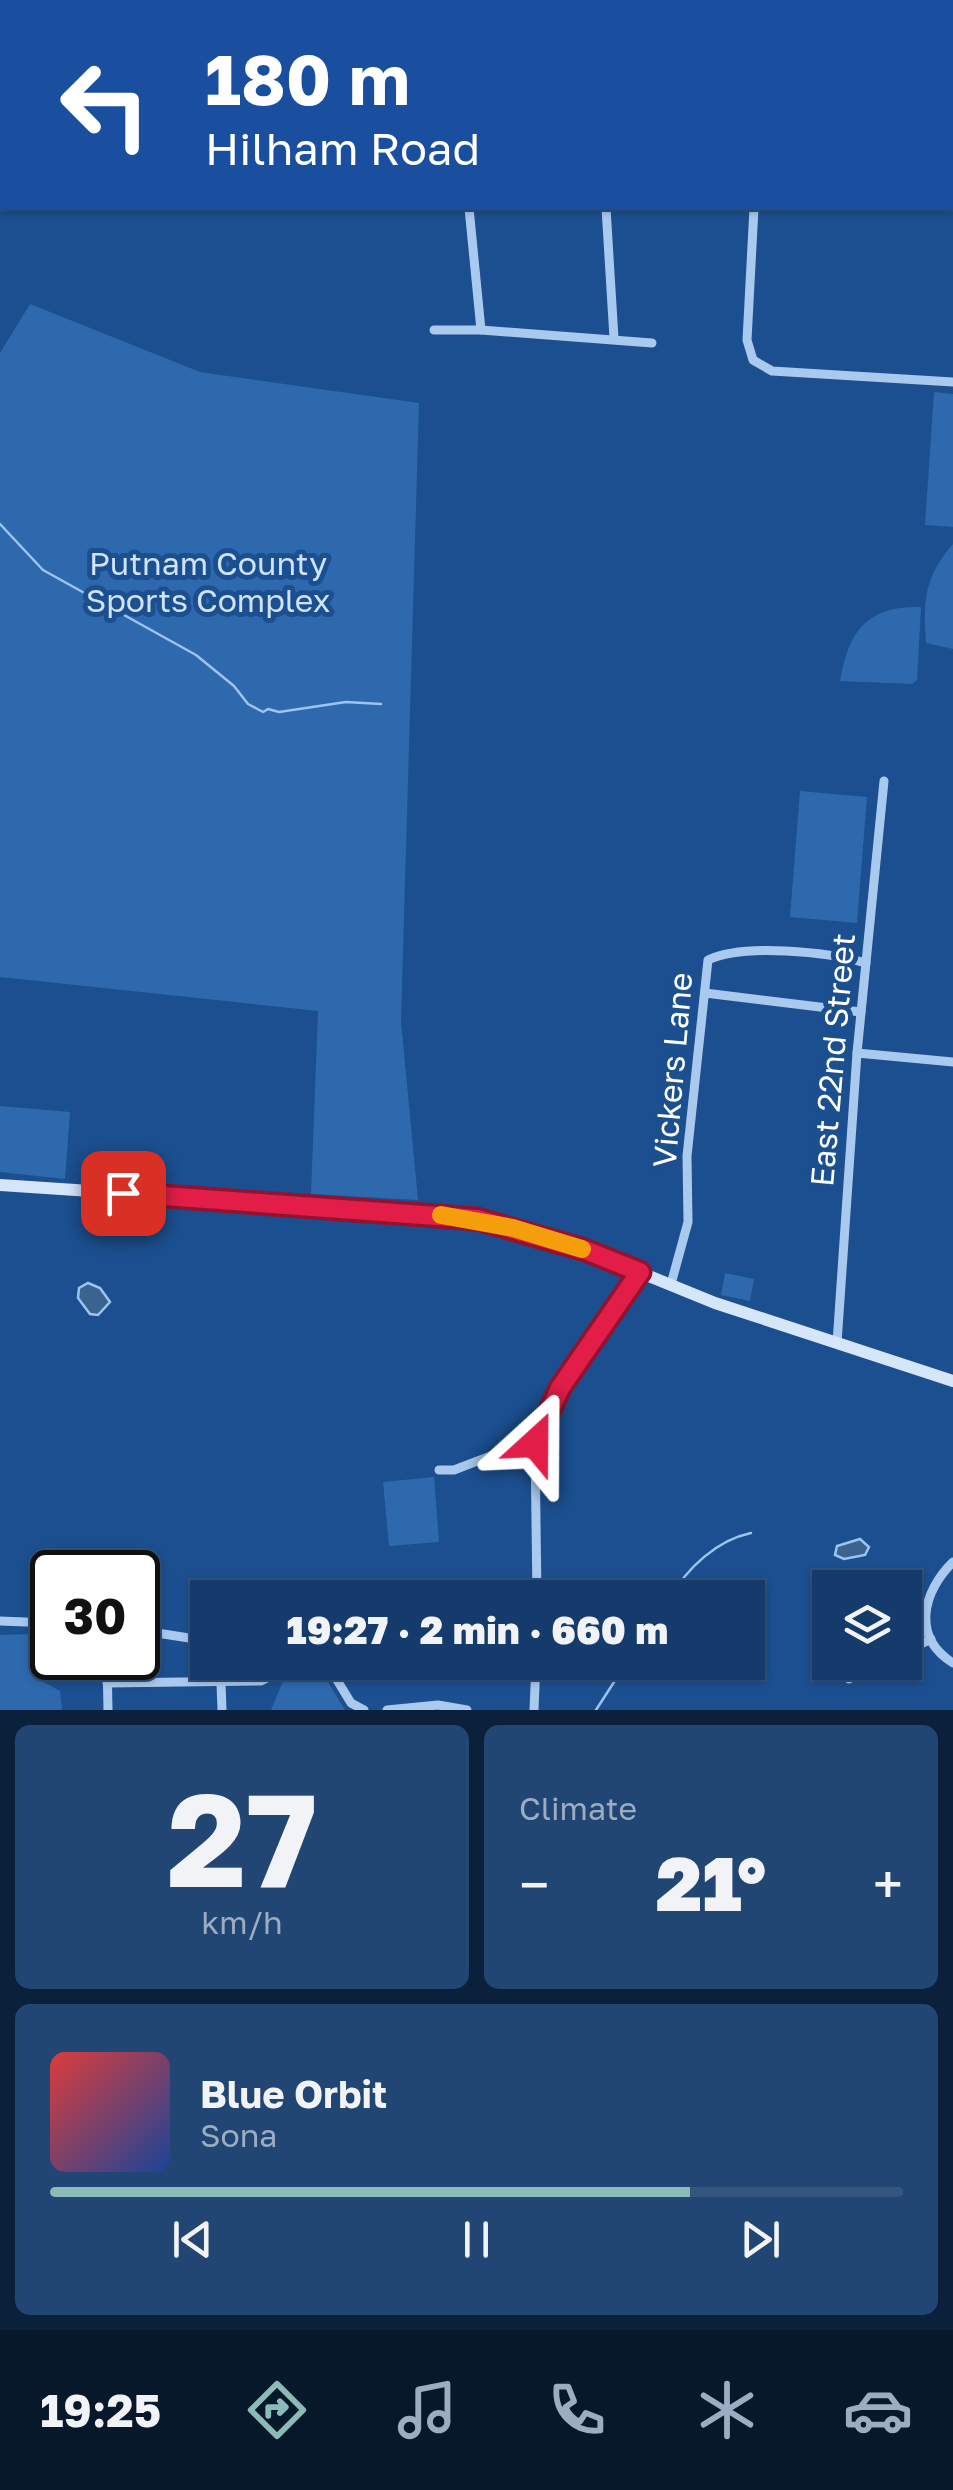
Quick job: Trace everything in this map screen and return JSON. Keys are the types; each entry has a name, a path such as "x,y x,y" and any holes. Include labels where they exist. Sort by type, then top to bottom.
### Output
{"main road":[{"path":"0,1185 422,1212 477,1219 585,1250 714,1303 953,1381"}],"street":[{"path":"468,210 481,330"},
{"path":"606,210 614,338"},
{"path":"754,210 747,340 753,360 772,371 953,382"},
{"path":"434,330 652,343"},
{"name":"East 22nd Street","path":"838,1343 857,1054 884,781"},
{"name":"Vickers Lane","path":"671,1284 688,1222 687,1156 708,960 741,950 866,963"},
{"path":"705,992 861,1012"},
{"path":"857,1054 953,1062"},
{"path":"537,1580 535,1443 560,1388 640,1272"},
{"path":"439,1470 454,1470 527,1442 535,1443"},
{"path":"953,1562 929,1590 926,1620 940,1655 953,1663"},
{"path":"0,1621 30,1622"},
{"path":"160,1633 190,1637"},
{"path":"922,1644 931,1639"},
{"path":"108,1680 108,1710"},
{"path":"108,1684 256,1680"},
{"path":"337,1680 351,1703 364,1710"},
{"path":"534,1710 535,1680"},
{"path":"221,1683 222,1710"},
{"path":"387,1710 438,1705 466,1710"}],"green space":[{"name":"Putnam County Sports Complex","path":"30,304 200,372 419,403 401,1021 418,1200 311,1194 318,1011 0,977 0,353"},
{"path":"934,392 953,394 953,527 925,525"},
{"path":"953,544 953,649 926,643 925,614 931,579"},
{"path":"921,607 917,680 912,684 840,681 848,648 863,625 887,611"},
{"path":"800,791 867,797 857,923 790,917"},
{"path":"0,1106 70,1112 65,1179 0,1172"},
{"path":"725,1273 754,1279 750,1301 721,1295"},
{"path":"434,1477 439,1542 389,1546 383,1482"},
{"path":"30,1634 30,1680 40,1680 60,1691 62,1710 0,1710 0,1635"},
{"path":"284,1680 326,1680 345,1710 271,1710"}],"shaded area":[{"path":"88,1283 100,1288 110,1302 98,1315 90,1314 78,1298 79,1288"},
{"path":"860,1539 869,1547 865,1555 844,1559 835,1555 837,1546"}],"waterway":[{"path":"0,524 43,570 196,655 234,686 248,704 263,712 346,702 381,704"},
{"path":"682,1580 704,1557 726,1542 751,1533"},
{"path":"596,1710 615,1680"}],"slow traffic":[{"path":"441,1215 477,1219 582,1249"}],"route":[{"path":"123,1193 477,1219 585,1250 640,1272 560,1388 535,1443"}]}
